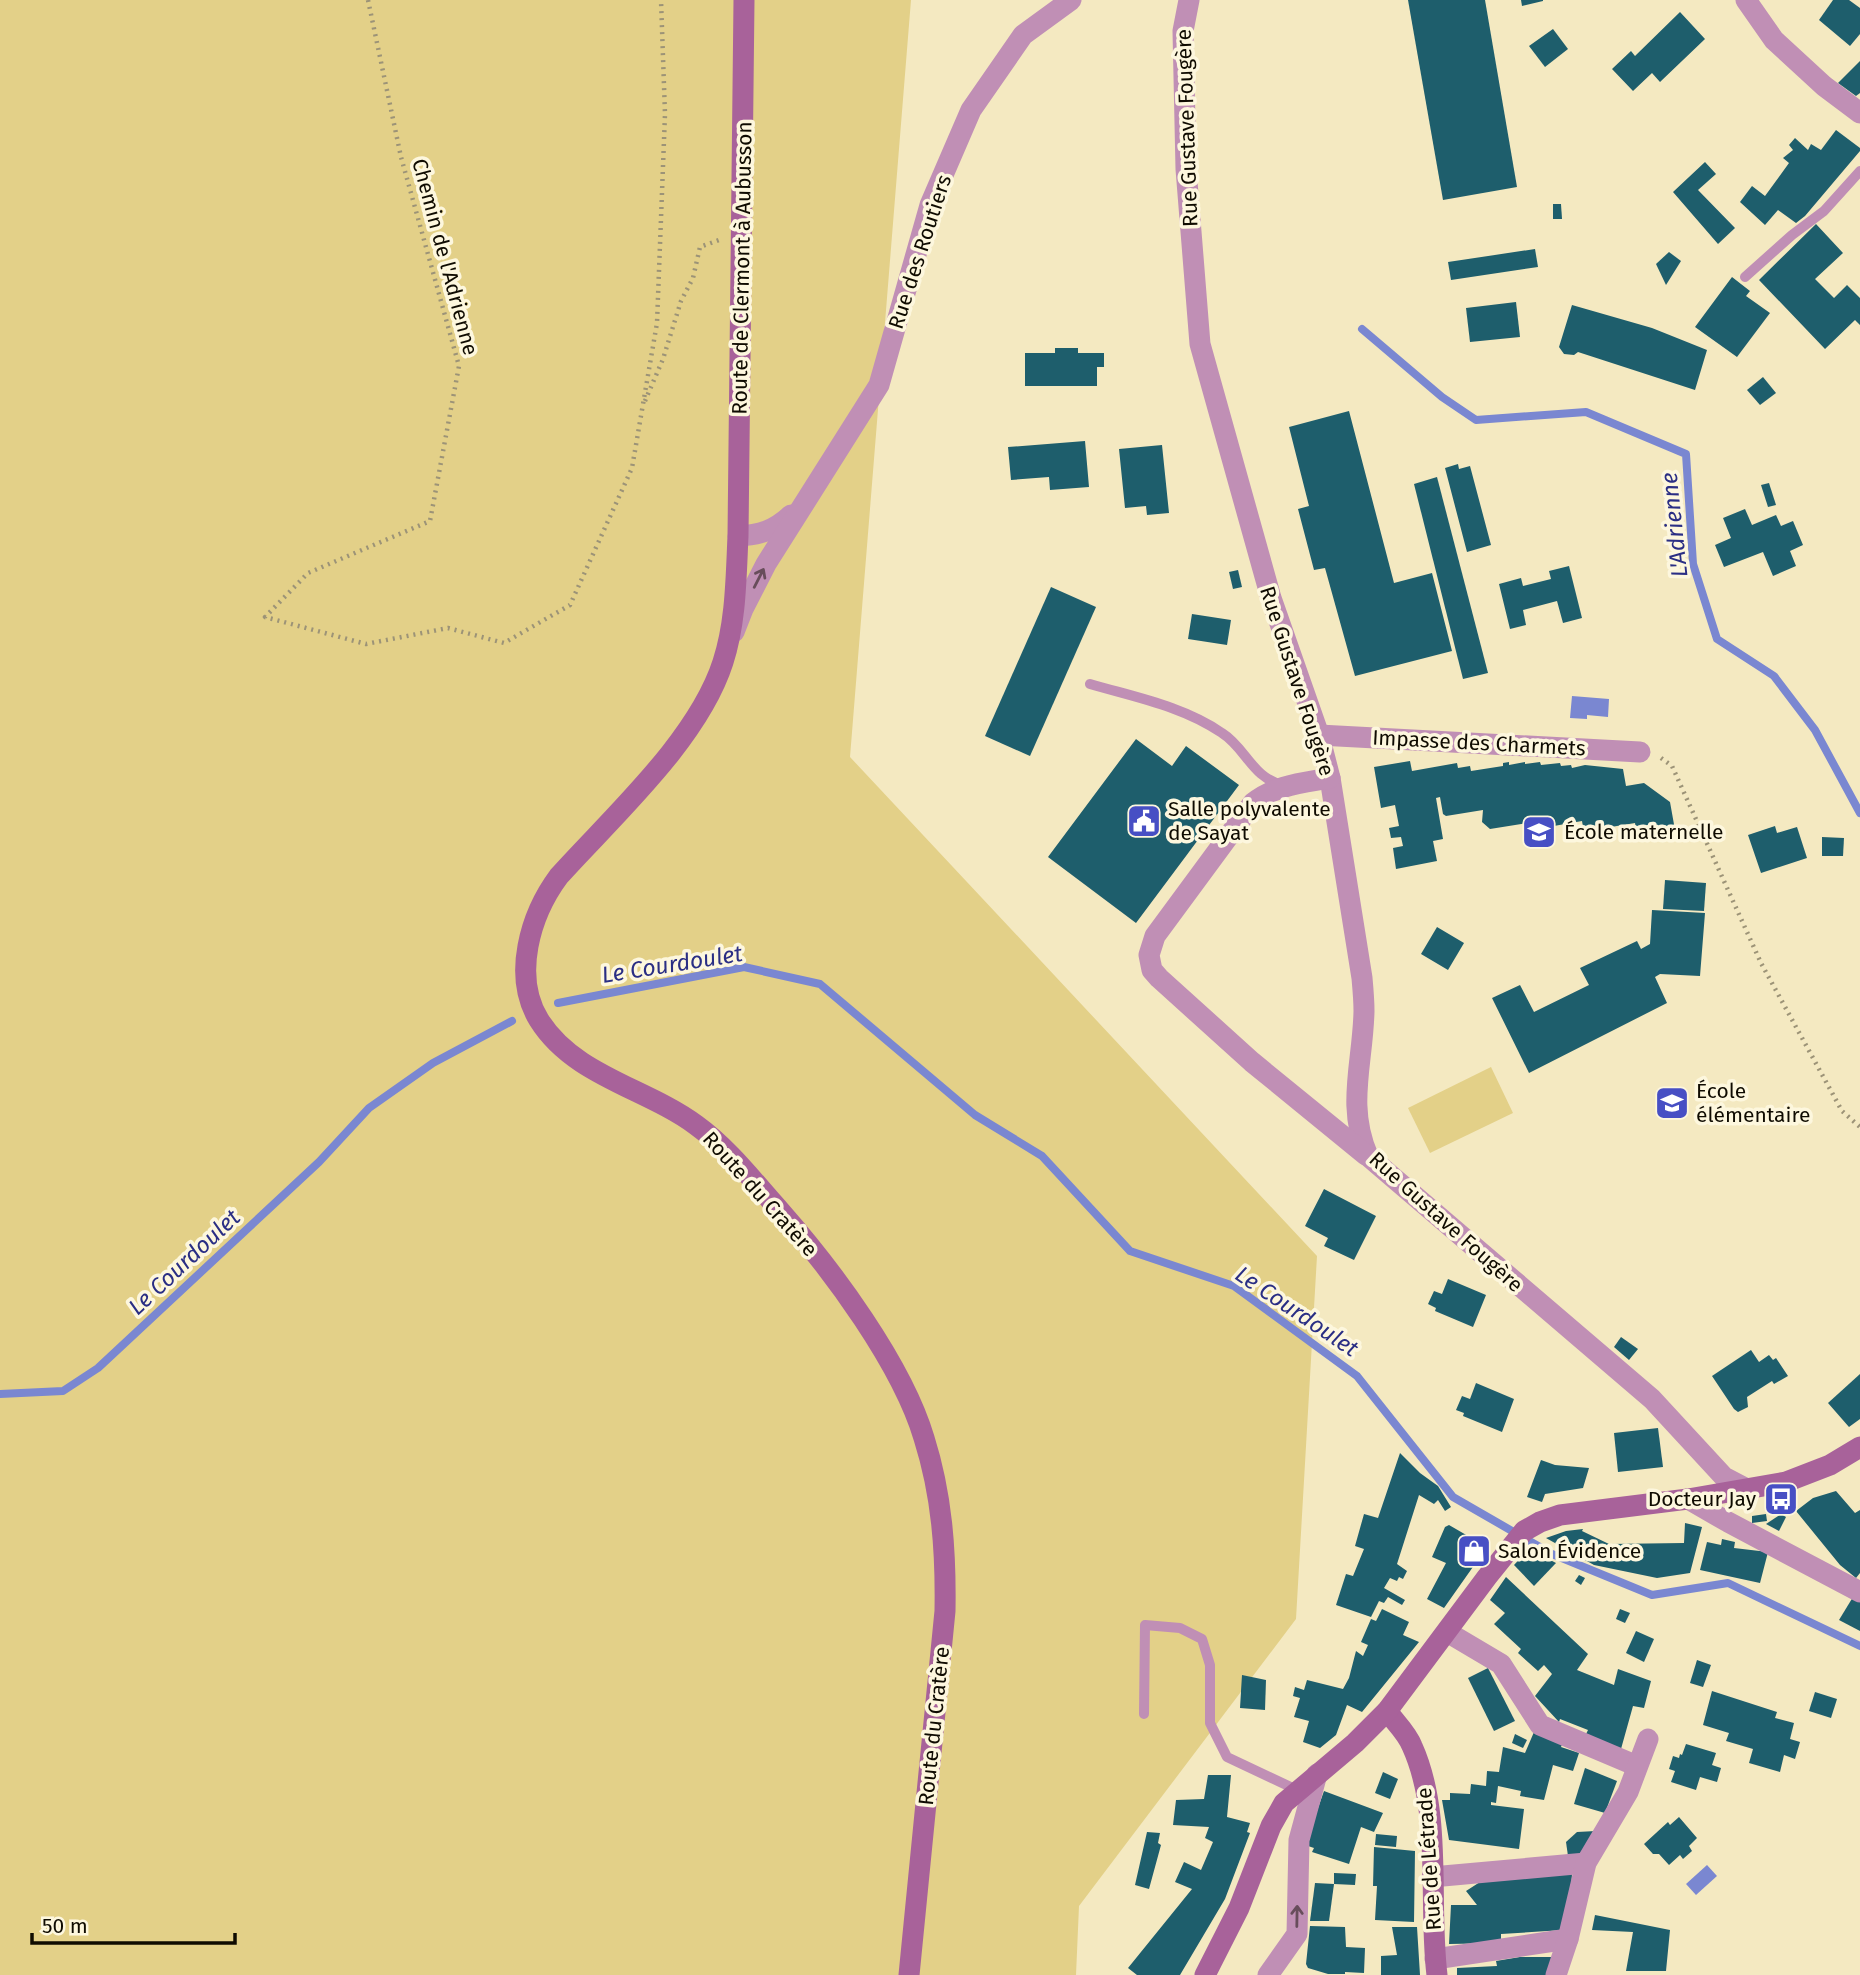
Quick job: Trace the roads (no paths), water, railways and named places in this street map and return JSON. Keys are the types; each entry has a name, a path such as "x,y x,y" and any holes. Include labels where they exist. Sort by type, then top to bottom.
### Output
{"main road":[{"name":"Route de Clermont à Aubusson","path":"738,536 744,0"},
{"name":"Route du Cratère","path":"738,536 733,617 723,664 704,704 680,740 545,895 537,913 529,945 526,968 528,991 534,1011 559,1042 603,1075 673,1110 699,1127 732,1158 799,1232 868,1326 906,1394 924,1436 942,1519 946,1559 945,1611 909,1975"},
{"path":"1205,1975 1240,1908 1276,1815 1284,1803 1355,1743 1387,1711 1524,1531 1560,1515 1688,1499 1786,1482 1809,1474 1860,1447"},
{"name":"Rue de Létrade","path":"1387,1711 1406,1734 1426,1788 1436,1967"}],"street":[{"name":"Rue des Routiers","path":"723,664 743,609 766,564 879,385 930,205 971,110 1023,35 1071,0"},
{"name":"Rue Gustave Fougère","path":"1189,0 1182,31 1185,170 1199,344 1270,598 1319,734 1330,778 1362,978 1364,1010 1356,1120 1361,1140 1368,1156 1651,1399 1724,1477 1745,1488"},
{"path":"1746,0 1774,40 1824,86 1860,113"},
{"name":"Rue des Routiers","path":"738,536 753,536 770,531 781,524 816,487"},
{"name":"Impasse des Charmets","path":"1319,734 1640,752"},
{"path":"1330,778 1272,791 1253,803 1155,936 1149,955 1152,970 1181,999 1252,1062 1368,1156"},
{"path":"1688,1499 1860,1592"},
{"path":"1447,1632 1501,1664 1540,1725 1637,1766"},
{"path":"1556,1975 1568,1939 1586,1863 1628,1792 1647,1739"},
{"path":"1268,1975 1297,1934 1299,1840 1317,1774"},
{"path":"1432,1877 1586,1863"},
{"path":"1436,1967 1568,1939"}],"lane":[{"path":"1745,277 1824,211 1860,171"},
{"path":"1090,684 1199,719 1225,734 1259,774 1278,785 1292,786"},
{"path":"1144,1714 1145,1625 1180,1628 1202,1639 1210,1665 1210,1723 1227,1757 1297,1790"}],"water":[{"path":"1572,696 1609,699 1608,717 1587,715 1587,719 1570,718"},
{"path":"1707,1865 1717,1876 1696,1895 1686,1884"}],"waterway":[{"name":"L'Adrienne","path":"1362,329 1442,397 1476,420 1586,412 1686,454 1693,564 1717,639 1774,676 1815,730 1860,813"},
{"name":"Le Courdoulet","path":"558,1003 744,967 820,984 975,1115 1042,1156 1130,1251 1234,1286 1357,1376 1453,1497 1552,1554 1652,1595 1728,1583 1860,1646"},
{"name":"Le Courdoulet","path":"0,1394 63,1391 98,1368 319,1162 369,1108 433,1063 512,1021"}],"place":[{"name":"Salle polyvalente de Sayat","path":"1144,821"},
{"name":"École maternelle","path":"1539,832"},
{"name":"École élémentaire","path":"1672,1103"},
{"name":"Docteur Jay","path":"1781,1499"},
{"name":"Salon Évidence","path":"1474,1551"}]}
